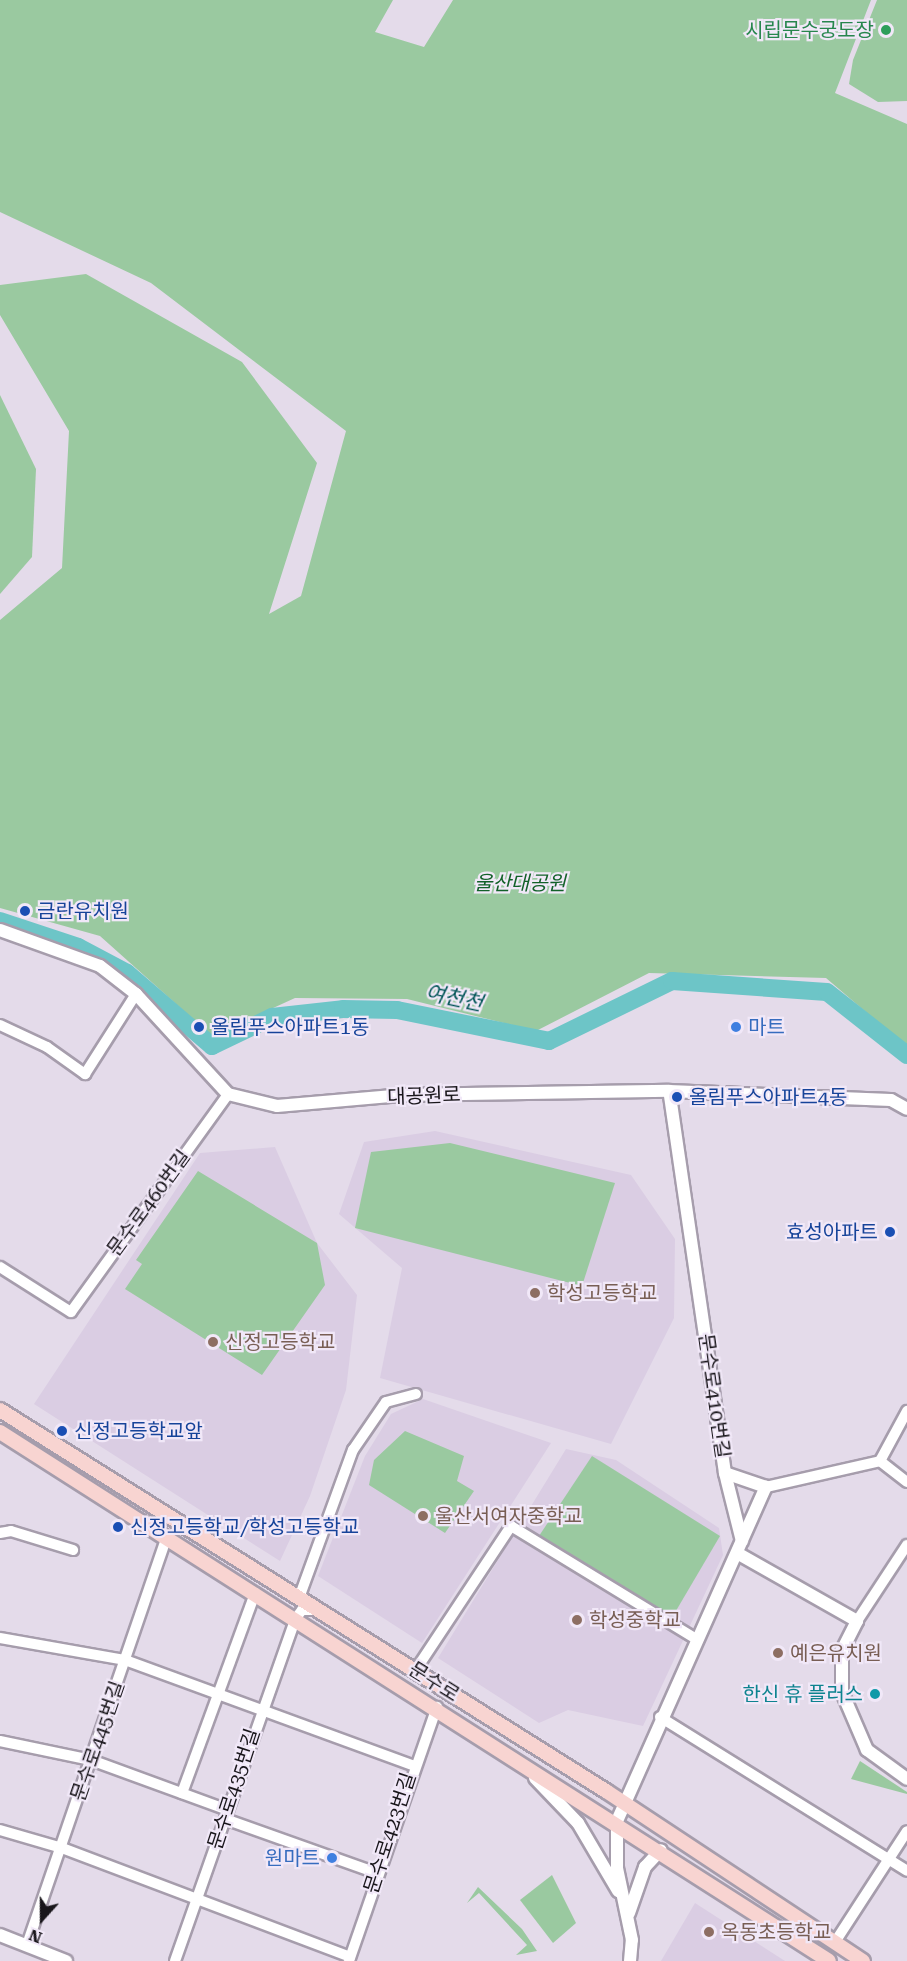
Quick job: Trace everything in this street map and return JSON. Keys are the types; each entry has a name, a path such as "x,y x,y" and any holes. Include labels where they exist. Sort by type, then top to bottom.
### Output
{"main road":[{"name":"문수로","path":"0,1410 622,1802 863,1961"},
{"path":"19,1444 4,1433 3,1423 28,1428"},
{"name":"문수로","path":"0,1432 499,1746 830,1961"},
{"path":"222,1572 248,1577 247,1568 233,1556"}],"street":[{"path":"0,930 100,966 136,994 228,1094"},
{"path":"2,1029 47,1047 85,1074 136,994"},
{"name":"대공원로","path":"228,1094 277,1106 402,1095 669,1091 891,1100 907,1109"},
{"name":"문수로410번길","path":"669,1091 725,1473 766,1486"},
{"name":"문수로460번길","path":"0,1267 71,1312 228,1094"},
{"path":"299,1598 353,1450 386,1402 416,1394"},
{"path":"630,1961 629,1914 617,1868 616,1821 622,1802 660,1717 766,1486 880,1461 907,1411"},
{"path":"880,1461 907,1482"},
{"path":"725,1473 742,1541"},
{"path":"415,1671 511,1526 696,1639"},
{"path":"0,1533 73,1550"},
{"name":"문수로445번길","path":"27,1945 167,1537"},
{"path":"907,1545 857,1621 842,1650 842,1692 867,1750 907,1779"},
{"path":"737,1553 857,1621"},
{"path":"182,1794 255,1593"},
{"path":"296,1618 305,1609 319,1611"},
{"name":"문수로435번길","path":"176,1961 227,1815 260,1710 296,1618"},
{"path":"0,1638 125,1660 412,1765"},
{"name":"문수로423번길","path":"350,1959 412,1765 436,1707"},
{"path":"660,1717 907,1871"},
{"path":"0,1741 91,1760 182,1794 227,1815 377,1873"},
{"path":"499,1746 578,1823 629,1914"},
{"path":"0,1830 62,1848 350,1959"},
{"path":"835,1942 907,1831"},
{"path":"629,1914 642,1874 661,1850"},
{"path":"0,1935 66,1961"}],"shaded area":[{"name":"학성고등학교","path":"435,1131 631,1175 675,1239 674,1318 611,1444 380,1378 402,1268 339,1214 364,1142"},
{"name":"신정고등학교","path":"275,1147 317,1243 357,1295 346,1390 310,1496 280,1561 34,1404 200,1153"},
{"name":"울산서여자중학교","path":"423,1399 551,1443 422,1643 318,1576 365,1456 391,1414"},
{"name":"학성중학교","path":"566,1449 616,1460 719,1528 723,1555 643,1726 568,1710 539,1723 438,1658"},
{"name":"옥동초등학교","path":"695,1903 785,1961 661,1961"}],"green space":[{"name":"울산대공원","path":"0,0 393,0 375,32 424,47 453,0 871,0 835,93 907,124 907,1047 826,978 649,973 536,1031 407,999 295,998 212,1036 100,936 0,908 0,620 62,568 69,431 0,315 0,285 86,274 242,362 317,463 269,614 301,596 346,431 151,283 0,212"},
{"name":"시립문수궁도장","path":"877,0 907,0 907,101 878,102 849,84 853,60"},
{"path":"0,395 36,469 32,557 0,594"},
{"path":"450,1143 615,1183 582,1286 355,1228 371,1152"},
{"path":"198,1171 317,1243 325,1285 262,1375 125,1289 142,1264 136,1260"},
{"path":"405,1431 464,1456 457,1481 474,1491 445,1533 369,1485 374,1460"},
{"path":"592,1456 720,1536 670,1621 537,1539"},
{"path":"860,1761 907,1792 907,1794 851,1779"},
{"path":"552,1875 576,1923 553,1943 520,1900"},
{"path":"478,1887 522,1929 537,1951 516,1955 527,1945 479,1893 467,1903"}],"waterway":[{"name":"여천천","path":"0,921 78,947 127,973 212,1046 272,1017 343,1009 397,1010 549,1041 672,981 827,992 907,1055"}],"place":[{"name":"시립문수궁도장","path":"886,30"},
{"name":"금란유치원","path":"25,911"},
{"name":"올림푸스아파트1동","path":"199,1027"},
{"name":"마트","path":"736,1027"},
{"name":"올림푸스아파트4동","path":"677,1097"},
{"name":"효성아파트","path":"890,1232"},
{"name":"학성고등학교","path":"535,1293"},
{"name":"신정고등학교","path":"213,1342"},
{"name":"신정고등학교앞","path":"62,1431"},
{"name":"울산서여자중학교","path":"423,1516"},
{"name":"신정고등학교/학성고등학교","path":"118,1527"},
{"name":"학성중학교","path":"577,1620"},
{"name":"예은유치원","path":"778,1653"},
{"name":"한신 휴 플러스","path":"875,1694"},
{"name":"원마트","path":"332,1858"},
{"name":"옥동초등학교","path":"709,1932"}]}
